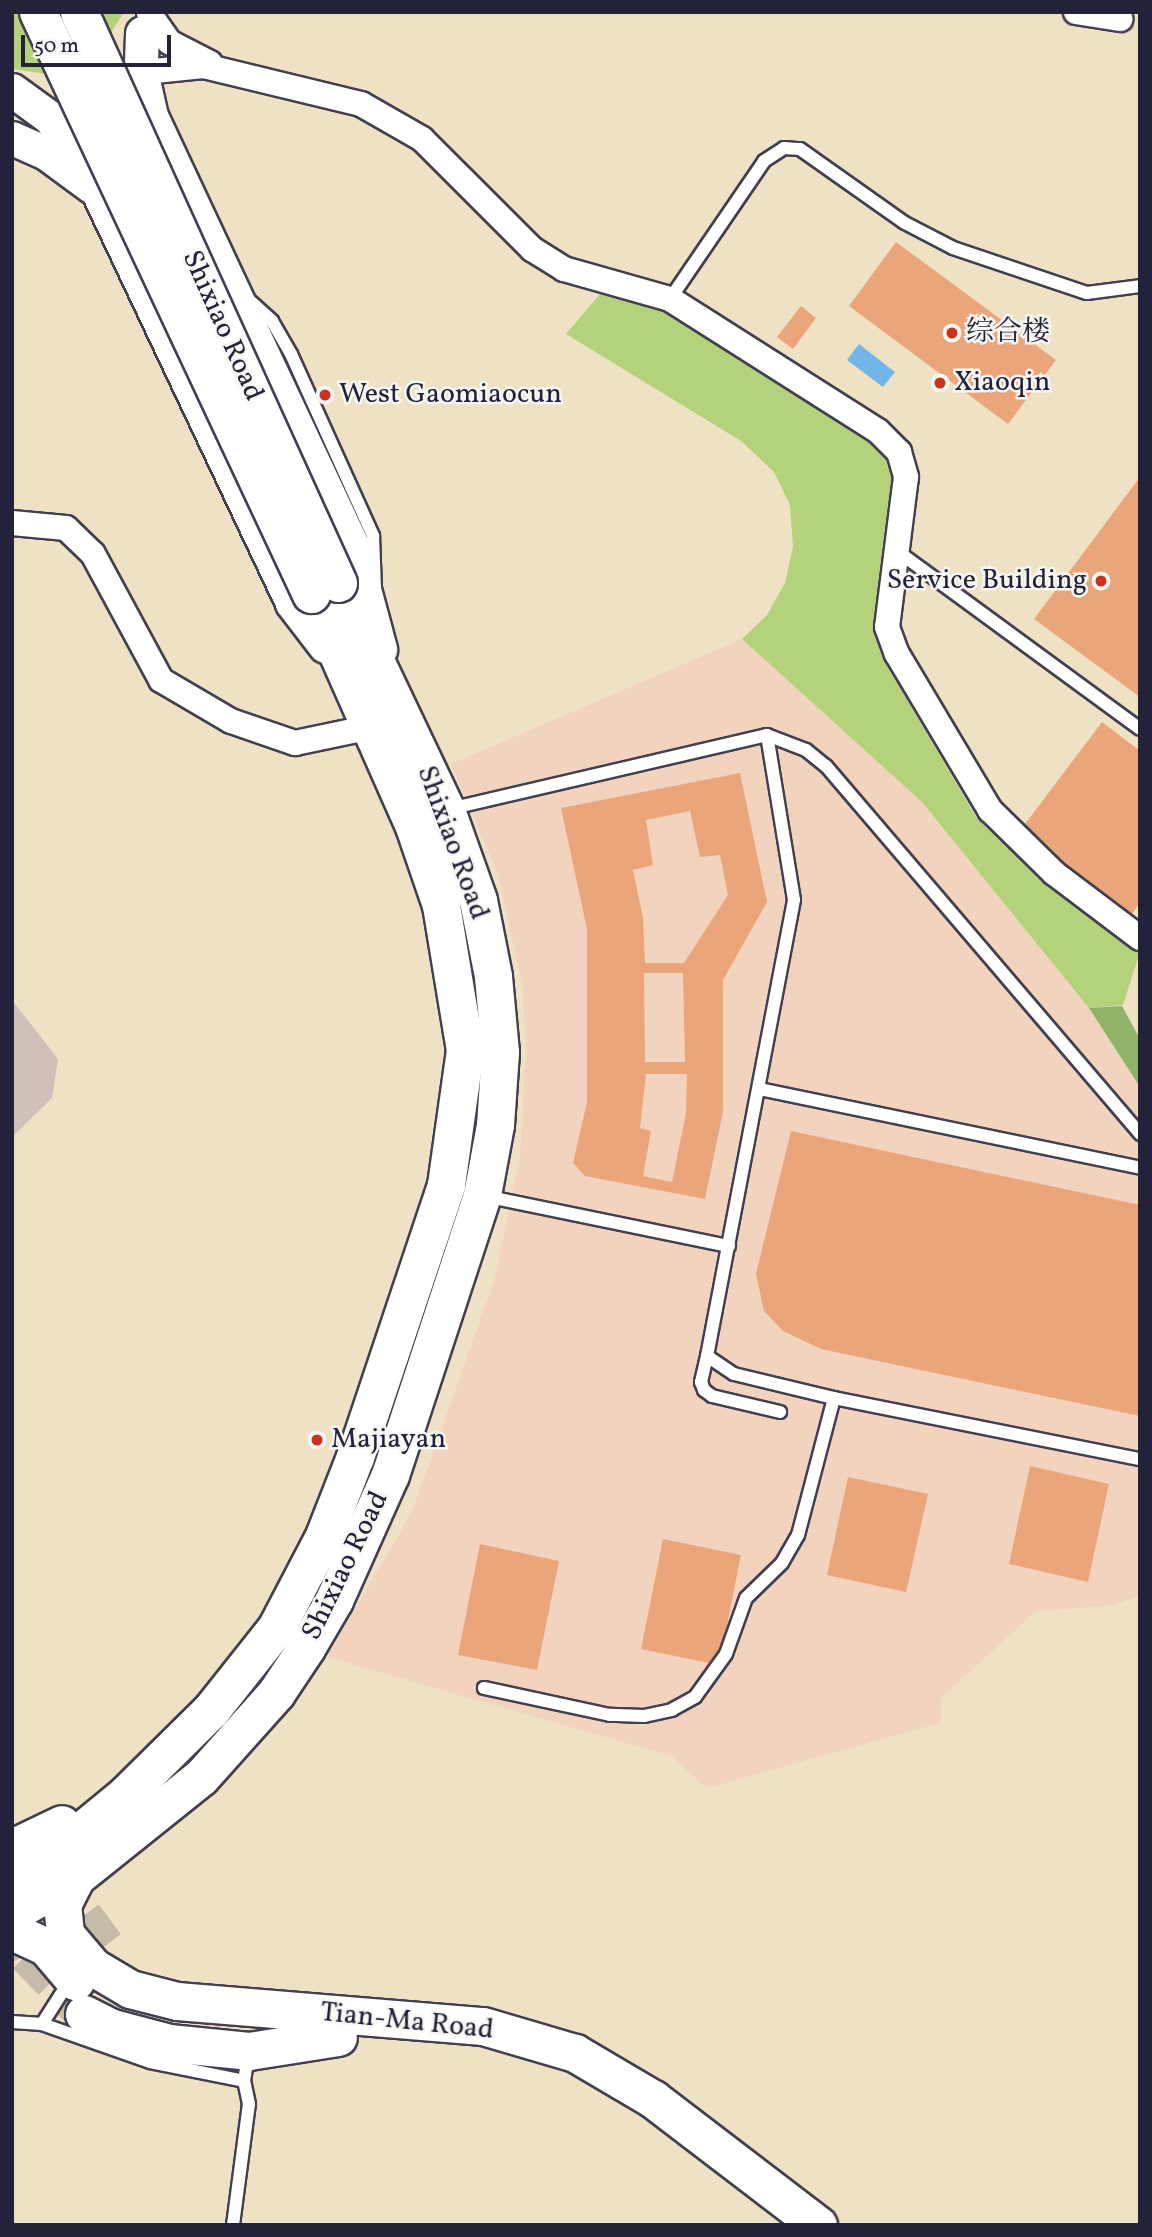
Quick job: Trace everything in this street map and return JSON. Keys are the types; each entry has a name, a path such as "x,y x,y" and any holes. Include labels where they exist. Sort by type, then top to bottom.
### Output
{"main road":[{"name":"Shixiao Road","path":"12,1913 76,1877 201,1777 276,1693 334,1600 390,1475 482,1195 495,1125 500,1052 493,976 478,900 446,810 370,684 325,588 38,12"},
{"name":"Shixiao Road","path":"79,12 325,588"},
{"name":"Shixiao Road","path":"12,1879 64,1845 126,1794 247,1668 301,1583 360,1444 446,1185 465,1050 456,976 441,905 414,826 371,727 370,684"},
{"path":"12,1848 126,1794"},
{"name":"Tian-Ma Road","path":"76,1877 62,1904 65,1934 93,1967 130,1989 177,2001 339,2025 480,2051 564,2076 637,2119 777,2225"},
{"name":"Tian-Ma Road","path":"12,1931 46,1947 72,1977 122,2008 172,2022 483,2026 575,2053 653,2099 818,2225"},
{"path":"107,1946 140,1967 182,1980 263,1985 339,2025"},
{"path":"84,2014 112,2028 246,2066 339,2025"}],"street":[{"path":"1076,12 1120,19"},
{"path":"147,20 169,42 224,69"},
{"path":"147,20 141,71 151,116 224,278 354,548 372,616 370,684"},
{"path":"99,79 116,67 147,20"},
{"path":"12,90 65,91 99,79 141,71 204,66 361,104 422,139 533,249 564,270 670,299 878,431 899,452 906,477 887,627 897,654 990,810 1054,873 1140,938"},
{"path":"12,90 67,135 98,192 292,603 370,684"},
{"path":"12,138 62,163 98,192"},
{"path":"12,523 66,528 93,554 161,680 231,721 295,743 371,727"}],"lane":[{"path":"670,299 764,161 784,148 800,149 905,223 953,248 1087,293 1140,286"},
{"path":"897,551 1140,729"},
{"path":"446,810 767,736 806,750 826,766 1140,1134"},
{"path":"767,736 794,900 760,1089 701,1382 712,1396 780,1412"},
{"path":"760,1089 1140,1168"},
{"path":"482,1195 729,1245"},
{"path":"707,1356 734,1374 834,1398 1140,1460"},
{"path":"484,1688 610,1715 644,1716 672,1710 695,1697 726,1654 746,1598 782,1563 798,1535 834,1398"},
{"path":"42,2024 72,1977"},
{"path":"12,2022 42,2024 150,2062 246,2066 249,2104 233,2225"}],"shaded area":[{"path":"742,639 922,802 1089,1008 1140,1087 1140,1595 1114,1605 1035,1612 942,1697 940,1723 707,1788 671,1756 327,1657 412,1512 494,1281 520,1158 526,1044 522,984 498,874 451,764"},
{"path":"12,1000 58,1059 52,1098 12,1137"}],"green space":[{"path":"12,12 124,12 100,50 47,74 12,69"},
{"path":"601,293 665,310 872,436 888,459 893,481 874,628 884,661 976,817 1043,883 1140,952 1123,1005 1089,1008 922,802 742,639 767,615 785,583 793,547 790,505 774,472 741,441 566,334"},
{"path":"1122,1006 1140,1039 1140,1087 1089,1008"}],"water":[{"path":"859,344 895,372 883,387 847,360"}],"building":[{"name":"综合楼","path":"896,242 1056,360 1008,424 849,306"},
{"path":"801,306 816,318 793,349 777,337"},
{"name":"Service Building","path":"1140,477 1140,697 1034,619"},
{"path":"1102,722 1140,751 1140,903 1130,916 1019,832"},
{"path":"740,773 767,902 723,980 723,1112 705,1199 585,1176 573,1163 587,1102 587,929 561,808","holes":["690,811 700,857 720,855 728,895 684,963 645,963 643,918 633,870 653,865 646,820","644,973 683,973 685,1062 645,1062","646,1074 687,1074 686,1113 672,1182 643,1176 651,1131 640,1128"]},
{"path":"791,1131 1140,1205 1140,1416 821,1349 783,1331 764,1311 756,1274"},
{"path":"1030,1466 1109,1484 1088,1582 1009,1564"},
{"path":"848,1477 928,1494 906,1592 827,1575"},
{"path":"663,1539 741,1555 719,1665 641,1649"},
{"path":"480,1544 559,1561 537,1670 458,1655"}],"tunnel":[{"path":"51,1871 107,1946"},
{"path":"12,1928 26,1955 84,2014"}],"place":[{"name":"综合楼","path":"952,333"},
{"name":"Xiaoqin","path":"940,383"},
{"name":"West Gaomiaocun","path":"325,395"},
{"name":"Service Building","path":"1101,581"},
{"name":"Majiayan","path":"317,1440"}]}
